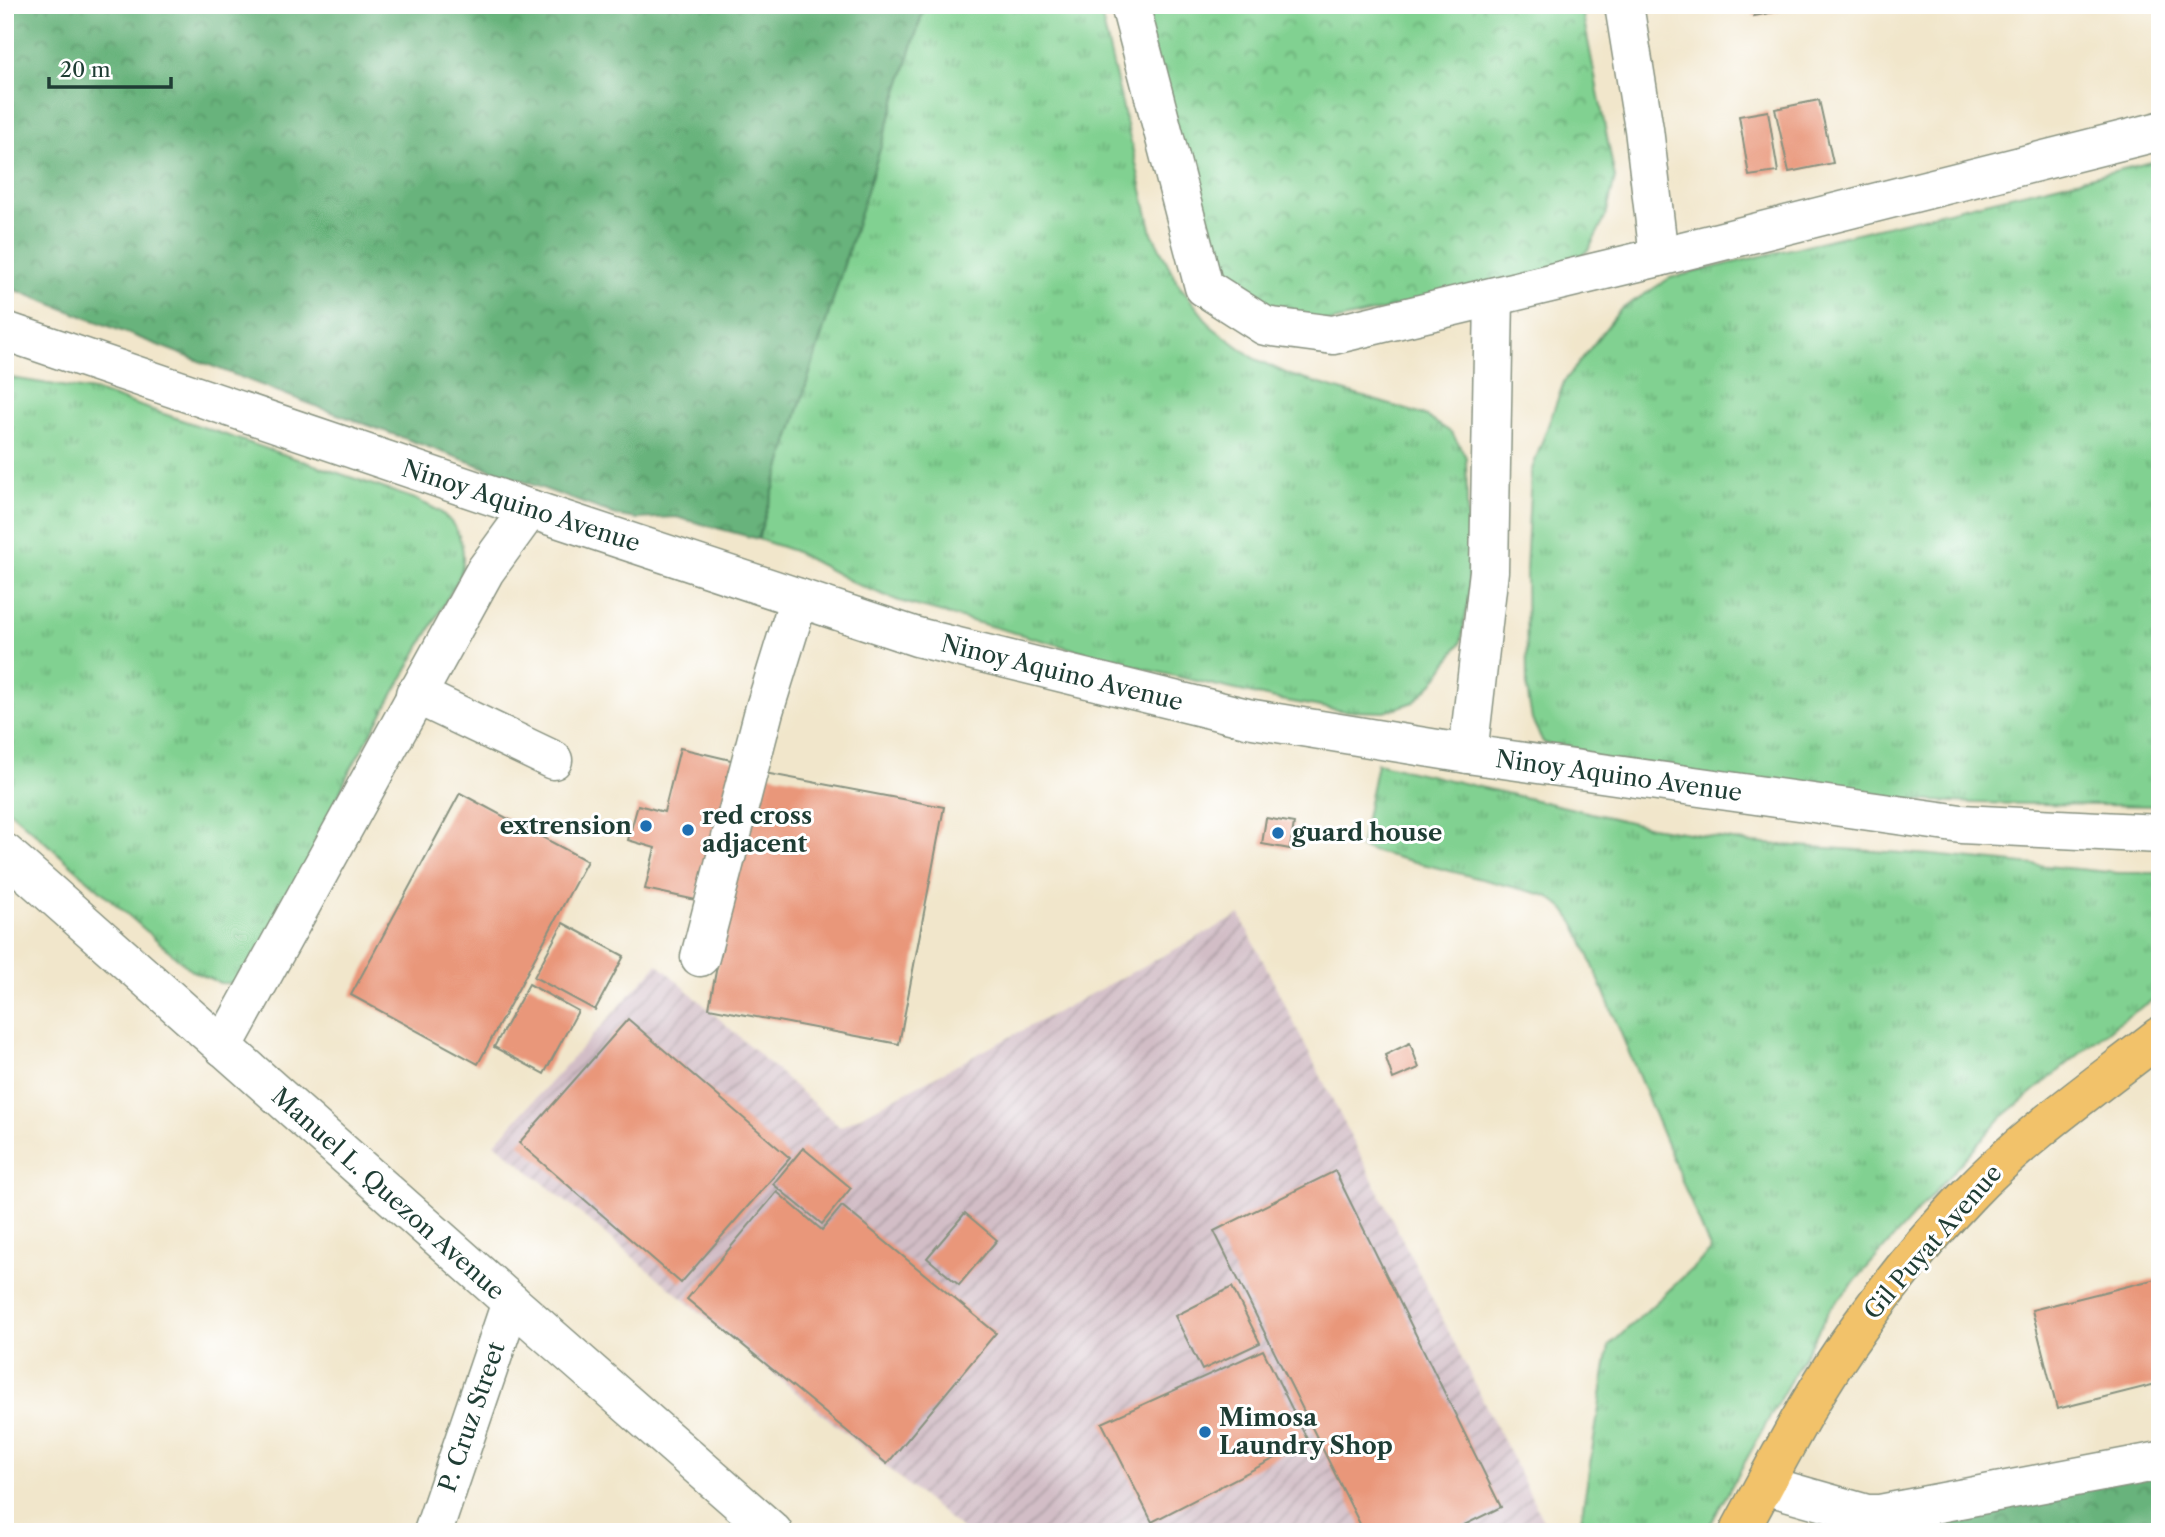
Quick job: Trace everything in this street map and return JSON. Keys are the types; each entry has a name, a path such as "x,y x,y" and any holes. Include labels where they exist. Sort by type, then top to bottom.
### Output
{"main road":[{"name":"Gil Puyat Avenue","path":"1739,1532 1805,1413 1858,1328 1904,1267 1969,1194 2023,1144 2160,1036"}],"street":[{"path":"1130,5 1204,286 1265,326 1333,335 1659,257 2160,131"},
{"path":"1623,5 1644,129 1659,257"},
{"path":"1468,754 1489,571 1494,297"},
{"name":"Ninoy Aquino Avenue","path":"5,331 917,637 1247,718 1468,754 1961,824 2160,834"},
{"path":"223,1047 485,571 530,509"},
{"path":"699,957 764,711 799,598"},
{"path":"415,694 553,761"},
{"name":"Manuel L. Quezon Avenue","path":"5,853 774,1532"},
{"name":"P. Cruz Street","path":"433,1532 511,1302"},
{"path":"1765,1485 1867,1514 1880,1514 2160,1461"}],"shaded area":[{"path":"1240,915 1549,1532 965,1532 495,1143 658,964 840,1127"}],"green space":[{"path":"5,5 925,5 758,539 676,517 637,519 619,516 318,407 5,286"},
{"path":"925,5 1099,5 1152,233 1177,282 1212,327 1255,359 1290,375 1424,415 1452,433 1466,457 1469,597 1461,642 1434,682 1414,702 1385,712 1344,711 1275,699 1153,671 899,601 856,584 794,551 758,539"},
{"path":"1136,5 1581,5 1615,178 1606,216 1589,249 1566,269 1316,325 1277,321 1218,286"},
{"path":"2160,160 2160,806 1975,803 1794,795 1564,753 1543,742 1532,720 1527,689 1526,570 1531,472 1564,382 1620,310 1670,278"},
{"path":"5,377 99,392 415,499 441,513 459,535 463,551 460,576 348,774 291,905 245,984 220,983 192,971 5,807"},
{"path":"1377,763 1651,827 1751,843 1932,855 2118,873 2160,873 2160,995 2115,1025 2001,1118 1830,1309 1706,1532 1579,1532 1609,1346 1711,1251 1577,927 1564,909 1548,896 1360,848"},
{"path":"2160,1446 2160,1532 1867,1532"}],"building":[{"path":"1752,5 1804,5 1804,6 1754,16"},
{"path":"1819,100 1833,163 1789,172 1775,109"},
{"path":"1768,111 1778,172 1749,176 1739,116"},
{"name":"red cross adjacent","path":"680,748 735,761 696,900 645,889 655,848 628,840 638,805 664,812"},
{"path":"754,771 944,807 899,1044 709,1008"},
{"path":"460,793 587,861 478,1064 351,995"},
{"name":"guard house","path":"1266,818 1294,823 1290,849 1262,844"},
{"path":"563,923 624,956 595,1010 534,977"},
{"path":"529,984 578,1011 544,1074 494,1047"},
{"path":"628,1019 790,1158 681,1283 519,1143"},
{"path":"1410,1043 1419,1068 1393,1079 1385,1055"},
{"path":"803,1148 851,1188 822,1224 773,1184"},
{"path":"1335,1171 1501,1507 1450,1532 1364,1532 1214,1231"},
{"path":"777,1192 822,1230 842,1206 996,1333 887,1464 687,1299"},
{"path":"965,1213 997,1240 959,1285 927,1258"},
{"path":"2160,1278 2160,1383 2057,1409 2032,1310"},
{"path":"1232,1287 1260,1343 1202,1370 1175,1316"},
{"name":"Mimosa Laundry Shop","path":"1263,1350 1308,1441 1152,1522 1102,1423"}],"place":[{"name":"extrension","path":"646,826"},
{"name":"red cross adjacent","path":"688,830"},
{"name":"guard house","path":"1278,833"},
{"name":"Mimosa Laundry Shop","path":"1205,1432"}]}
